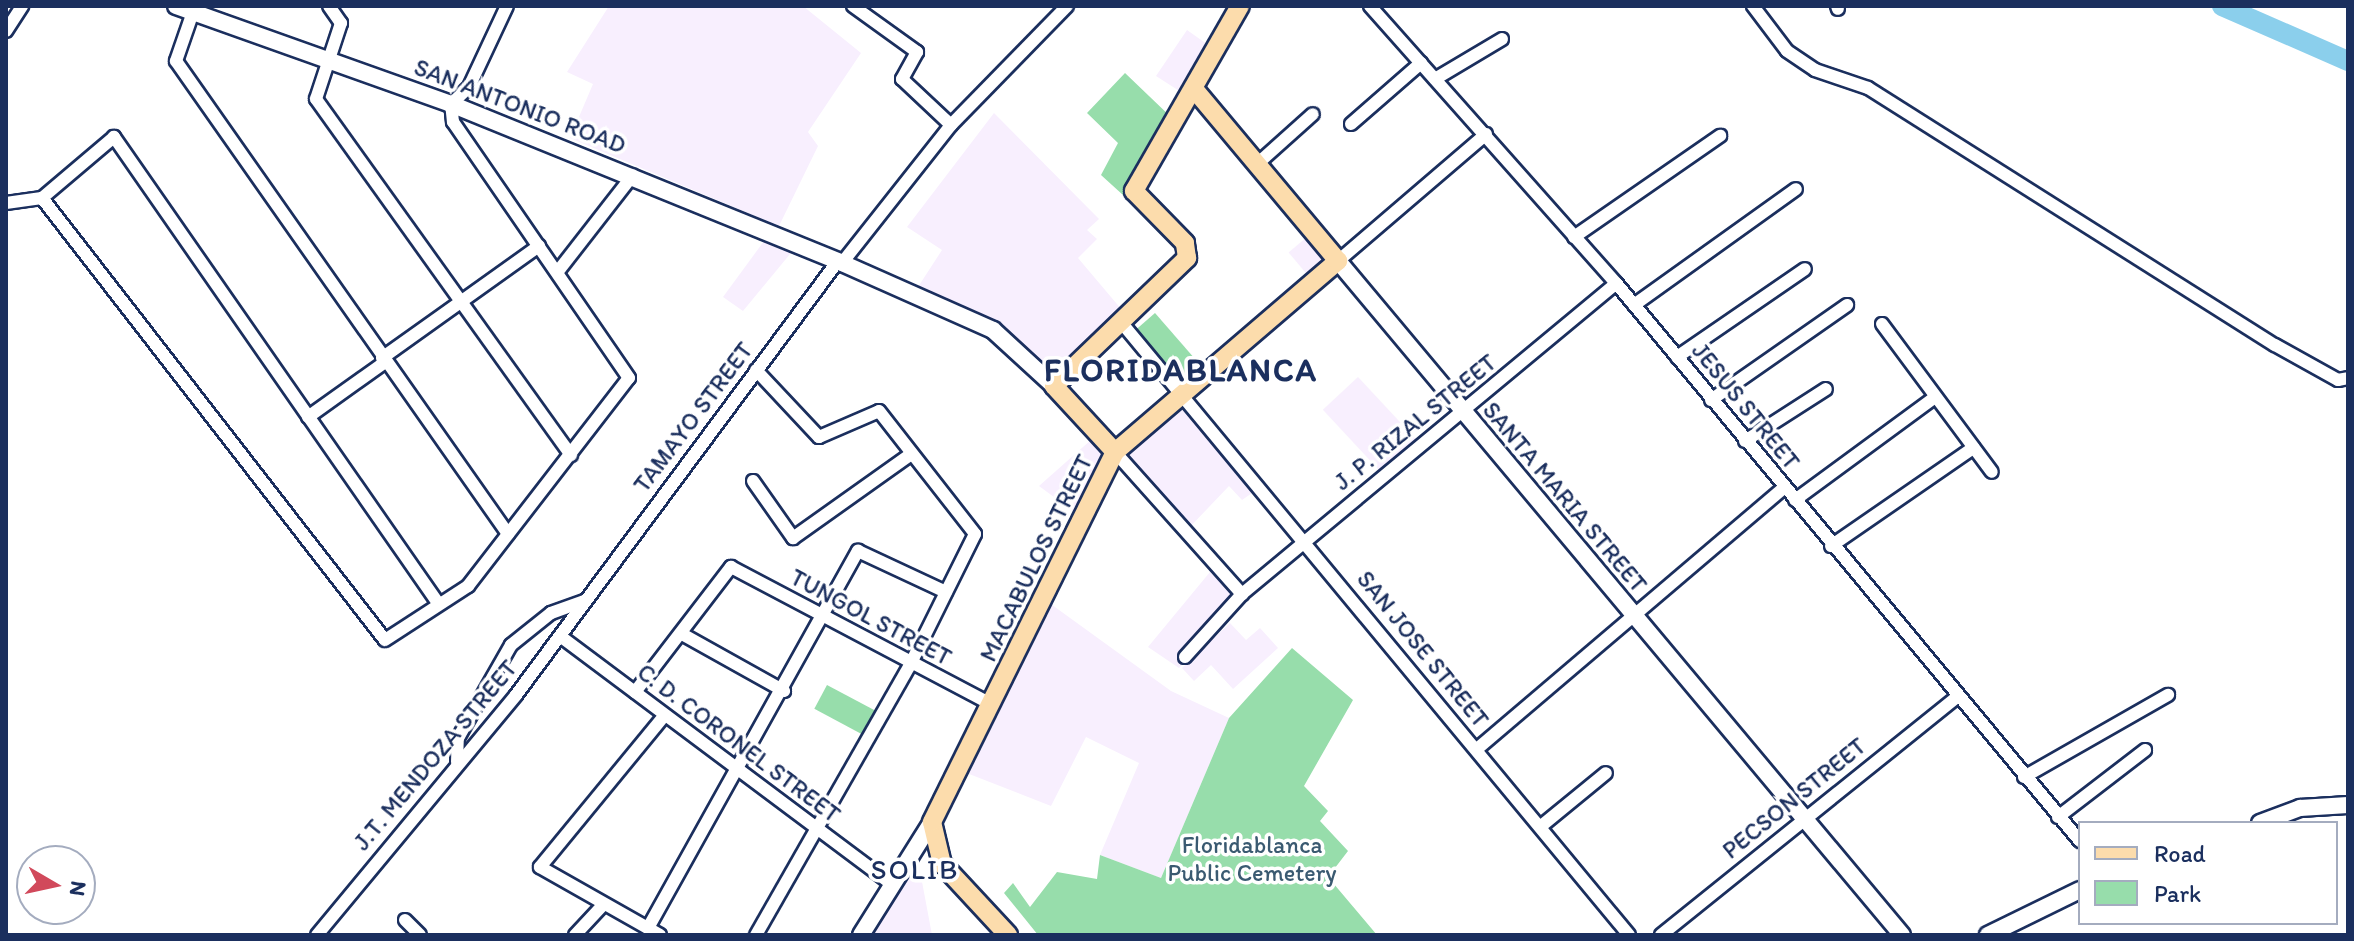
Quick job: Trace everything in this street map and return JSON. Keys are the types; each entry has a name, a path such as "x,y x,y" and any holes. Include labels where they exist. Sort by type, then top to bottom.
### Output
{"main road":[{"path":"1115,452 1054,386 1189,252 1134,191 1240,6"},
{"name":"SANTA MARIA STREET","path":"1194,89 1338,261"},
{"name":"MACABULOS STREET","path":"932,822 1115,452 1338,261"},
{"path":"932,822 942,864 1008,935"}],"street":[{"path":"6,31 22,6"},
{"name":"SAN ANTONIO ROAD","path":"176,6 451,104 633,175 840,262 993,330 1054,386"},
{"path":"329,6 341,23 325,60 316,99 571,455"},
{"path":"42,198 385,640 468,586 571,455 629,372 453,122 451,104 469,87 507,6"},
{"path":"853,6 917,52 902,79 951,125"},
{"name":"TAMAYO STREET","path":"584,601 756,370 951,125 1067,6"},
{"name":"JESUS STREET","path":"1370,6 1616,283 1831,546 2078,839"},
{"path":"1753,6 1787,51 1815,70 1868,88 2275,345 2338,380 2348,378"},
{"path":"193,12 176,61 508,534"},
{"path":"1435,79 1502,39"},
{"path":"1351,124 1421,63"},
{"path":"1256,165 1313,114"},
{"name":"MACABULOS STREET","path":"1338,261 1486,134"},
{"path":"1574,237 1720,136"},
{"path":"6,203 42,198 114,137 438,603"},
{"path":"559,270 633,175"},
{"path":"1634,305 1796,189"},
{"path":"308,417 539,246"},
{"name":"SANTA MARIA STREET","path":"1338,261 1630,614 1902,935"},
{"path":"1677,357 1805,269"},
{"name":"J. P. RIZAL STREET","path":"1185,657 1242,594 1616,283"},
{"path":"1711,400 1847,305"},
{"name":"SAN JOSE STREET","path":"1121,322 1629,935"},
{"path":"1882,324 1992,472"},
{"path":"756,370 819,437 879,411 975,534 910,665 756,935"},
{"path":"1745,441 1826,389"},
{"path":"1795,500 1935,397"},
{"path":"1831,546 1973,448"},
{"path":"1115,452 1242,594"},
{"path":"753,481 793,538 911,454"},
{"path":"1477,749 1630,614 1784,488"},
{"path":"648,928 826,617 858,551 946,592"},
{"name":"TUNGOL STREET","path":"682,634 731,567 910,665 991,704"},
{"path":"457,762 458,738 511,645 551,613 584,601"},
{"name":"J.T. MENDOZA STREET","path":"317,935 560,636 584,601"},
{"path":"635,692 682,634 784,691"},
{"name":"C. D. CORONEL STREET","path":"560,636 663,717 891,884"},
{"path":"2024,777 2168,695"},
{"name":"PECSON STREET","path":"1661,935 1801,818 1957,697"},
{"path":"660,935 602,906 540,867 663,717"},
{"path":"2058,817 2145,750"},
{"path":"1540,827 1606,773"},
{"path":"2265,821 2300,808 2348,805"},
{"path":"861,935 932,822"},
{"path":"1988,935 2078,891"},
{"path":"575,935 602,906"},
{"path":"405,920 420,935"}],"shaded area":[{"path":"609,6 803,6 861,53 808,132 818,146 779,226 570,138 593,84 567,72"},
{"path":"1187,30 1211,47 1184,94 1156,76"},
{"path":"994,113 1099,219 1087,230 1097,239 1078,258 1122,310 1054,374 992,321 918,287 942,250 907,227"},
{"path":"767,237 795,248 743,311 723,297"},
{"path":"1307,237 1328,262 1310,278 1289,252"},
{"path":"1358,377 1417,440 1382,473 1323,410"},
{"path":"1183,405 1255,491 1242,500 1229,486 1188,529 1127,455"},
{"path":"1092,439 1104,456 1077,514 1039,486"},
{"path":"1210,572 1241,604 1179,668 1148,647"},
{"path":"1048,602 1171,691 1229,718 1161,878 1100,855 1139,763 1086,737 1051,806 964,772"},
{"path":"1230,623 1246,640 1260,628 1278,648 1233,689 1211,665 1194,681 1182,668"},
{"path":"917,855 932,935 873,935"}],"green space":[{"path":"1125,73 1173,119 1123,195 1101,175 1118,143 1087,113"},
{"path":"1155,313 1200,364 1175,386 1130,335"},
{"name":"Floridablanca Public Cemetery","path":"1292,648 1353,700 1304,786 1328,811 1320,821 1348,851 1328,877 1377,935 1038,935 1004,893 1013,883 1030,907 1057,872 1097,879 1100,855 1161,878 1229,718"},
{"path":"827,685 876,711 863,735 814,709"}],"waterway":[{"path":"2222,6 2348,61"}],"district":[{"name":"FLORIDABLANCA","path":"1181,370"},
{"name":"SOLIB","path":"915,869"}]}
